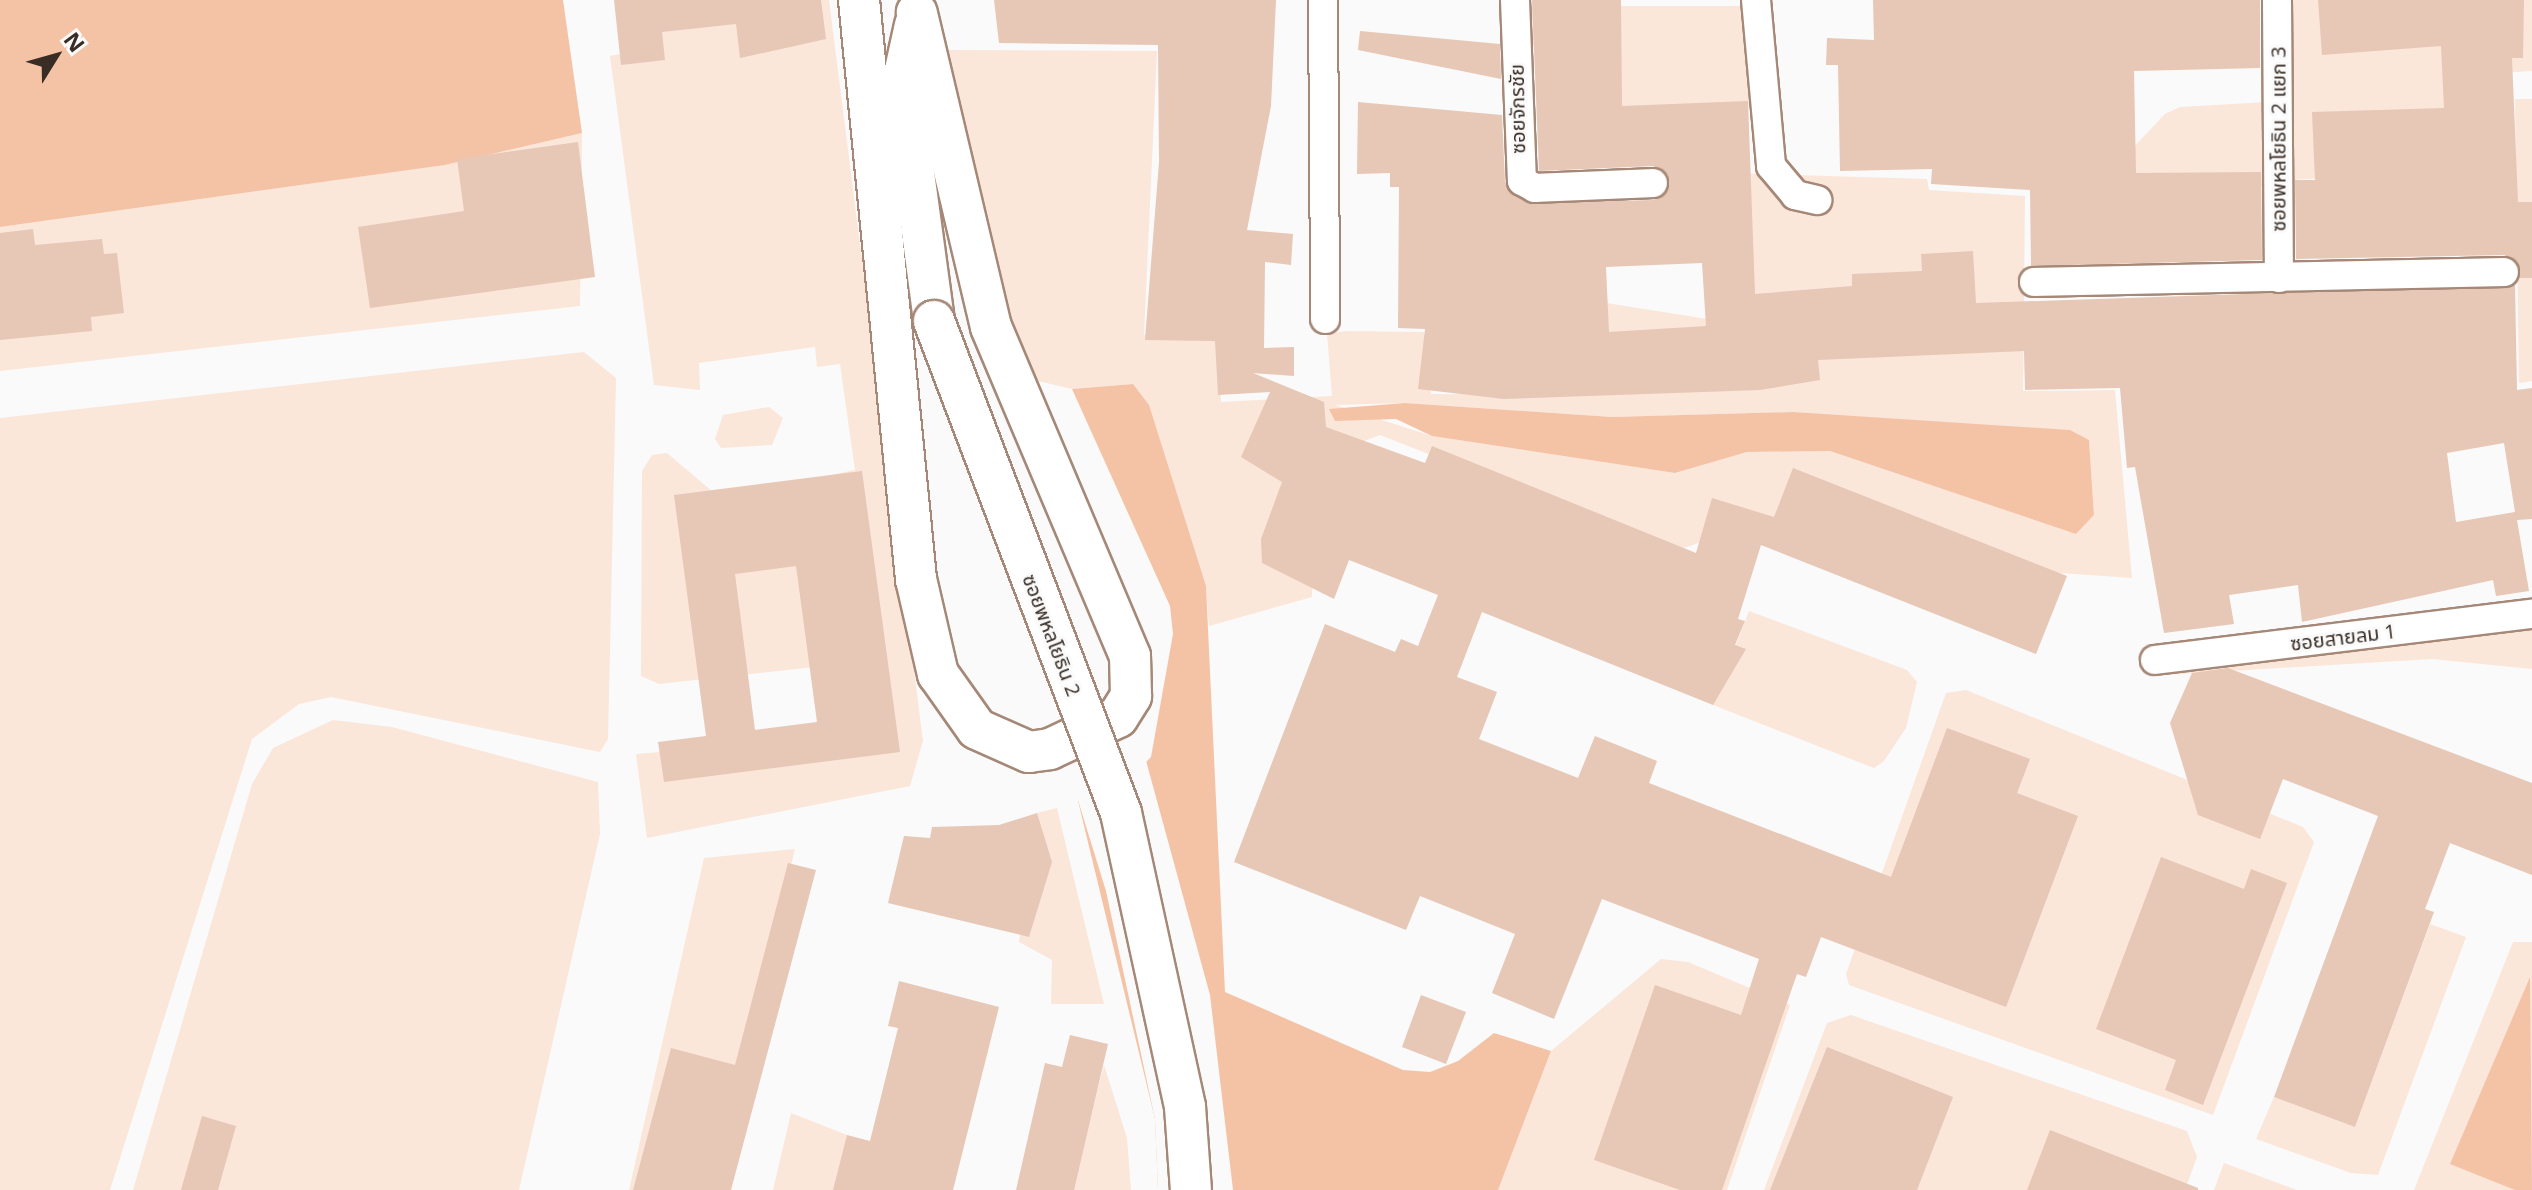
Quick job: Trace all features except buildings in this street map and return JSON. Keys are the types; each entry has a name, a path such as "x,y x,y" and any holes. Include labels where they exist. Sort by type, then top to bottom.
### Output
{"street":[{"path":"1323,0 1325,319"},
{"name":"ซอยจักรชัย","path":"1515,0 1522,181 1535,188 1653,183"},
{"path":"1756,0 1771,166 1795,195 1817,200"},
{"name":"ซอยพหลโยธิน 2 แยก 3","path":"2277,0 2279,278"},
{"path":"860,7 916,579 938,674 977,729 1029,752 1050,749 1118,717 1131,696 1130,656 991,327 917,6"},
{"name":"ซอยพหลโยธิน 2","path":"917,6 902,84 934,321 1121,813 1185,1107 1191,1190"},
{"name":"ซอยพหลโยธิน 2","path":"860,7 902,84"},
{"path":"2034,282 2504,272"},
{"name":"ซอยสายลม 1","path":"2155,660 2532,614"}],"shaded area":[{"path":"0,0 563,0 582,133 445,165 0,227"},
{"path":"626,0 829,0 923,741 910,786 647,838 636,754 824,739 823,666 659,684 641,676 642,471 652,455 667,453 720,498 855,470 840,364 817,367 815,347 699,363 700,390 654,385 610,56 631,52"},
{"path":"2291,0 2532,0 2532,71 2483,74 2476,171 2286,180"},
{"path":"1525,6 1747,6 1753,104 1617,107 1616,41 1526,46"},
{"path":"948,50 1157,51 1144,335 1218,335 1221,402 1332,396 1327,334 1346,331 1424,332 1431,394 1601,395 1600,302 1720,321 1729,173 1927,179 1929,190 2025,196 2023,391 2115,390 2132,578 1946,565 1748,525 1676,551 1380,435 1318,459 1312,597 1209,626 1206,586 1133,384 1072,389 1034,380 1010,326","holes":["1405,403 1612,417 1793,412 2089,440 2094,515 2076,534 1830,451 1747,452 1675,473 1432,436 1335,405"]},
{"path":"2515,99 2532,99 2532,381 2519,383"},
{"path":"2268,102 2270,186 2131,187 2128,153 2165,114 2180,107"},
{"path":"582,133 580,306 0,371 0,227 445,165"},
{"path":"584,352 616,378 608,739 600,752 331,697 299,704 252,739 110,1190 0,1190 0,418"},
{"path":"1133,384 1149,405 1206,586 1225,992 1403,1070 1430,1072 1458,1061 1494,1033 1551,1051 1498,1190 1158,1190 1155,1119 1078,801 1129,779 1151,757 1173,634 1170,606 1072,389"},
{"path":"1405,403 1612,417 1793,412 2070,430 2089,440 2094,515 2076,534 1830,451 1747,452 1675,473 1432,436 1396,419 1335,421 1329,409"},
{"path":"769,407 783,418 772,445 721,448 715,439 723,415"},
{"path":"1749,611 1907,670 1917,682 1906,728 1884,761 1874,768 1713,705"},
{"path":"2532,629 2532,669 2432,659 2147,676"},
{"path":"1966,690 2303,827 2314,842 2213,1115 1849,985 1846,974 1946,693"},
{"path":"333,720 392,727 598,782 600,834 519,1190 133,1190 252,784 273,748"},
{"path":"1057,808 1104,1004 1051,1004 1052,960 1019,942 1037,813"},
{"path":"795,849 710,1190 629,1190 704,858"},
{"path":"2430,924 2466,937 2378,1175 2351,1173 2256,1139 2274,1097 2355,1127"},
{"path":"2513,942 2532,942 2532,1190 2414,1190"},
{"path":"1661,959 1688,962 1790,1005 1727,1190 1498,1190 1551,1051"},
{"path":"2530,977 2532,1190 2515,1190 2450,1164"},
{"path":"1851,1015 2187,1131 2197,1157 2185,1190 1764,1190 1827,1023"},
{"path":"1104,1065 1127,1138 1131,1190 1072,1190"},
{"path":"791,1113 847,1135 836,1190 773,1190"},
{"path":"2224,1163 2297,1190 2214,1190"}],"pier":[{"path":"1145,757 1210,995 1233,1190 1158,1190 1155,1119 1106,891 1077,797 1126,776"}]}
